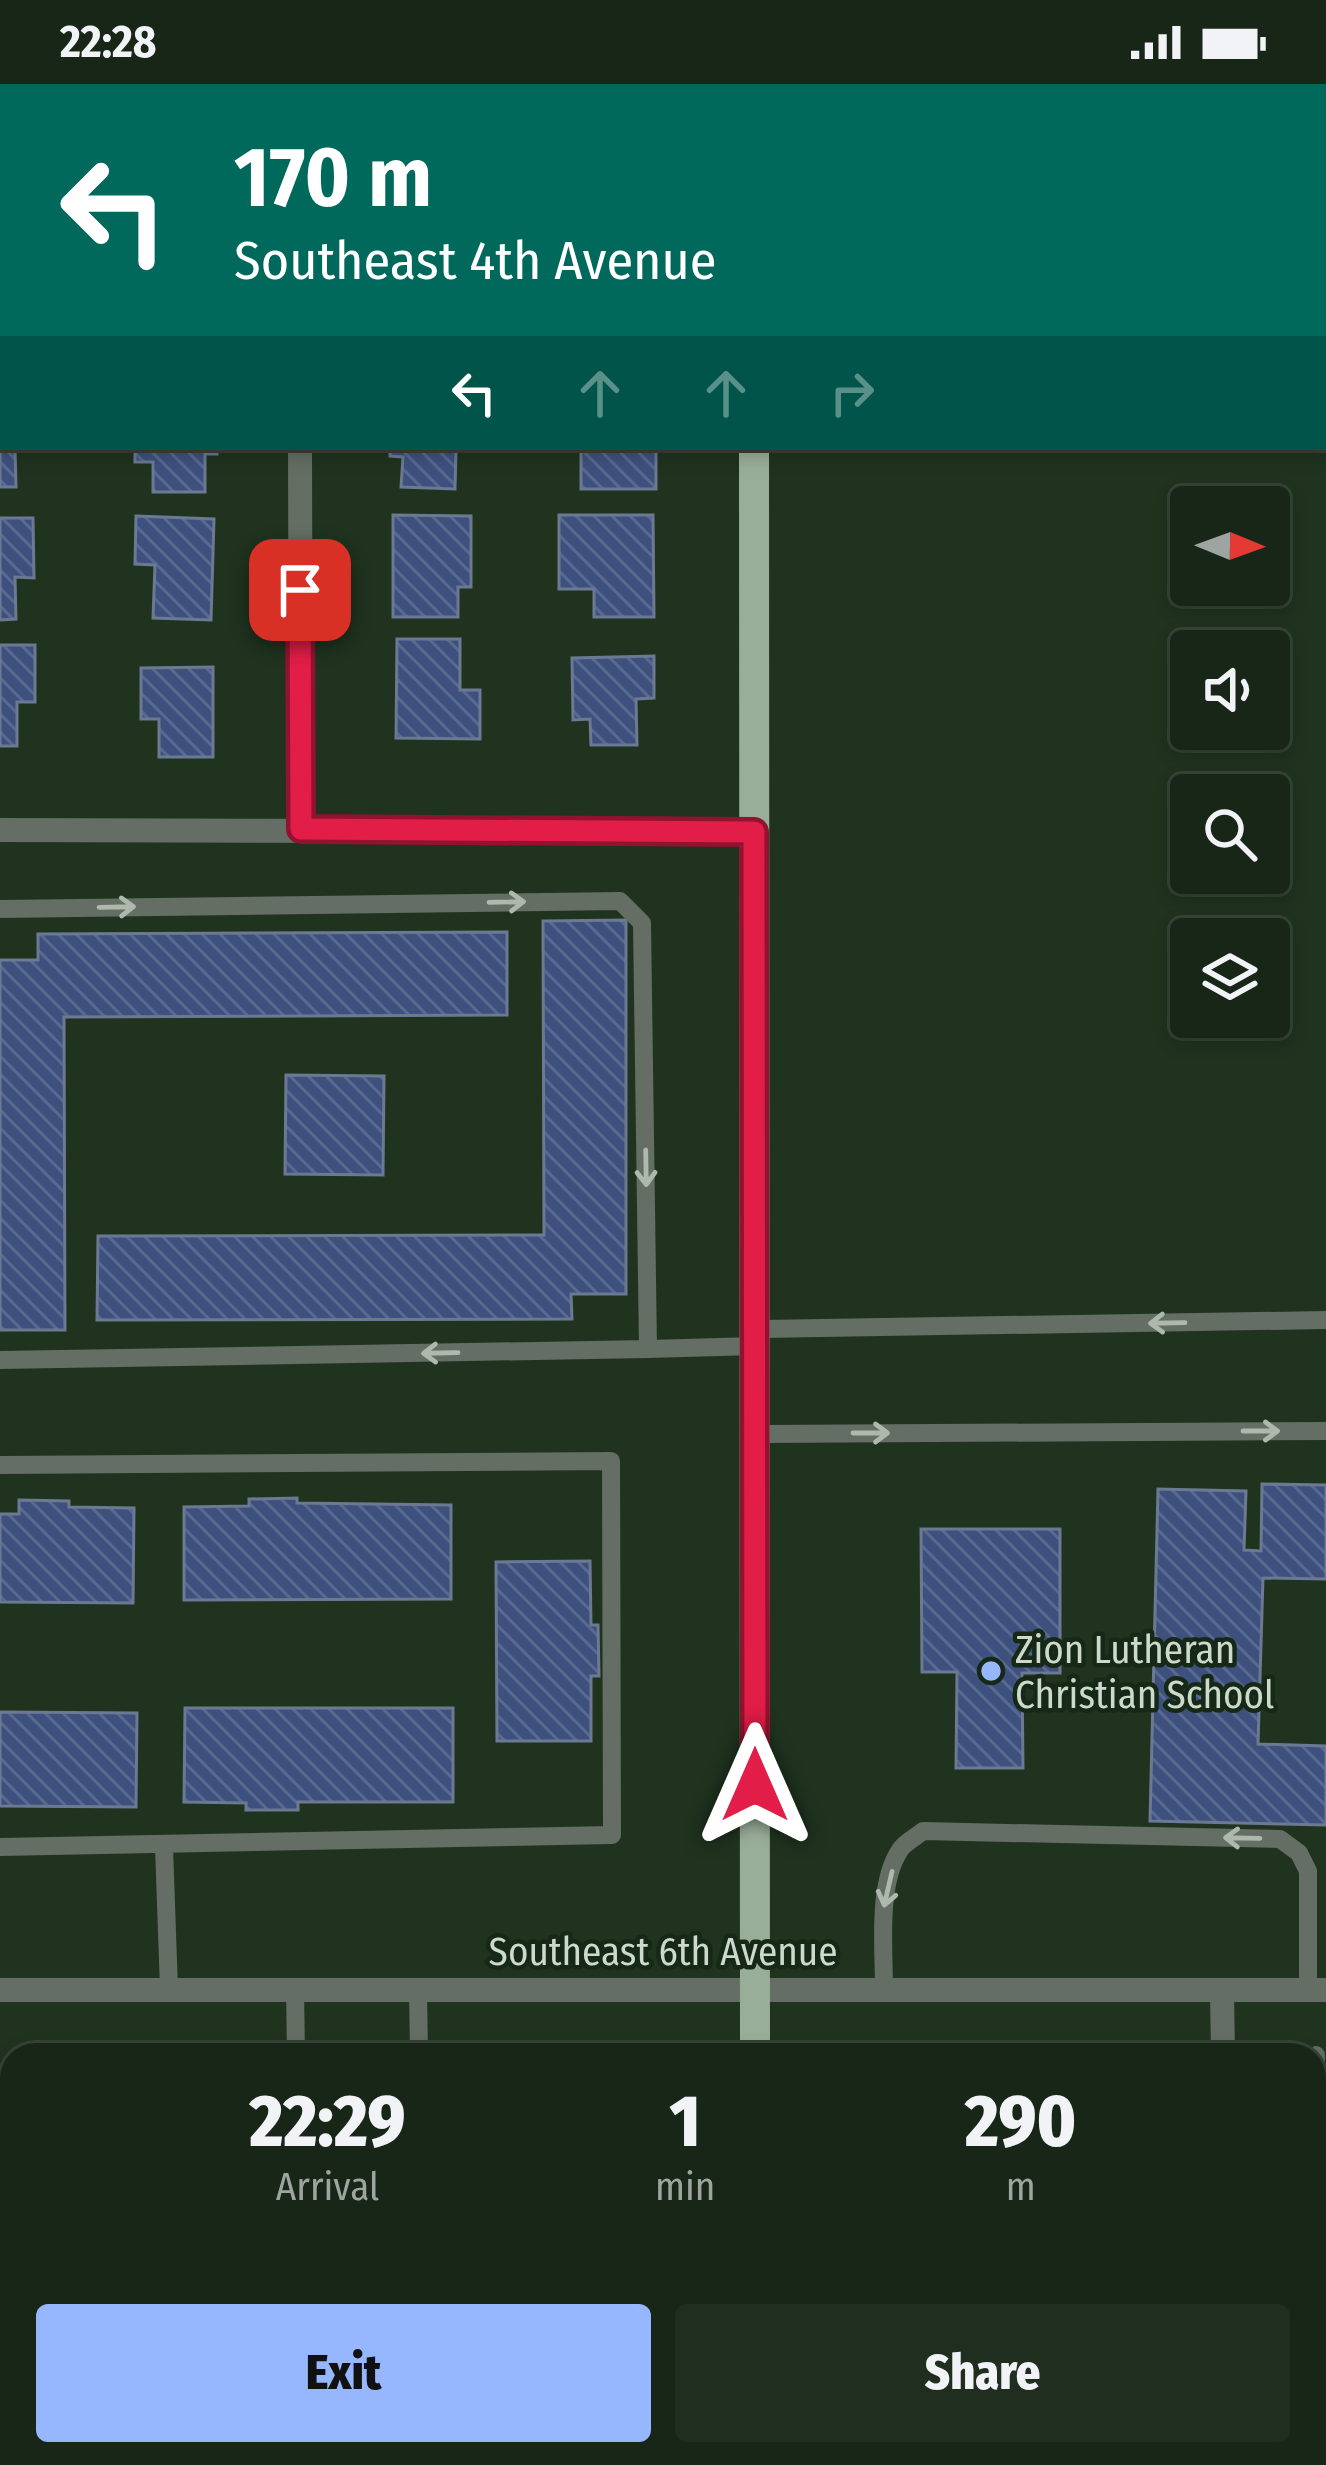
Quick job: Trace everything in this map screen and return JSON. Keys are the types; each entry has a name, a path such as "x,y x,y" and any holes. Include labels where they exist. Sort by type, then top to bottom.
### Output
{"main road":[{"path":"754,450 755,2043"}],"street":[{"path":"300,450 301,829"},
{"path":"0,830 754,832"},
{"name":"Southeast 6th Avenue","path":"0,1990 1317,1990"},
{"path":"1222,1991 1223,2043"}],"lane":[{"path":"0,909 620,901 643,923 649,1349"},
{"path":"0,1360 649,1349 755,1337 1326,1320"},
{"path":"754,1434 1326,1431"},
{"path":"0,1465 611,1461 613,1835 0,1847"},
{"path":"884,1988 884,1910 892,1873 900,1850 922,1831 1280,1839 1299,1853 1308,1871 1317,1990"},
{"path":"164,1847 169,1989"},
{"path":"418,1987 419,2043"},
{"path":"295,1988 296,2043"}],"building":[{"path":"0,450 15,450 16,487 0,487"},
{"path":"135,450 217,450 217,454 205,454 205,492 153,492 153,462 135,462"},
{"path":"390,450 472,450 456,451 455,489 401,487 403,457 390,456"},
{"path":"581,450 656,450 656,489 581,489"},
{"path":"393,515 471,516 471,587 458,587 458,617 393,617"},
{"path":"559,515 653,515 654,617 594,617 594,589 559,589"},
{"path":"136,516 214,519 211,620 153,618 155,565 135,564"},
{"path":"0,518 33,518 34,578 15,577 16,619 0,620"},
{"path":"397,639 460,639 460,690 480,690 480,739 396,738"},
{"path":"0,645 35,645 35,702 17,702 17,746 0,746"},
{"path":"654,656 654,698 636,699 637,745 591,745 590,719 573,720 572,658"},
{"path":"213,667 213,757 159,757 159,719 141,719 141,668"},
{"path":"626,920 626,1294 571,1294 572,1319 97,1320 98,1236 544,1235 543,921"},
{"path":"507,932 507,1015 64,1017 65,1330 0,1330 0,960 38,960 38,934"},
{"path":"286,1075 384,1076 383,1175 285,1174"},
{"path":"1262,1484 1326,1485 1326,1579 1263,1578 1258,1744 1326,1746 1326,1825 1150,1821 1158,1489 1246,1491 1244,1550 1261,1551"},
{"path":"297,1498 297,1503 451,1505 451,1599 184,1600 184,1507 249,1506 249,1499"},
{"path":"19,1500 134,1508 133,1603 0,1602 0,1514 19,1514"},
{"path":"921,1529 1060,1529 1060,1673 1022,1673 1023,1768 956,1768 957,1672 922,1672"},
{"path":"590,1561 591,1625 598,1625 599,1676 591,1676 591,1741 497,1741 496,1562"},
{"path":"185,1708 453,1708 453,1802 298,1802 298,1810 246,1810 246,1803 184,1802"},
{"path":"0,1712 137,1713 136,1807 0,1806"}],"place":[{"name":"Zion Lutheran Christian School","path":"991,1671"}],"route":[{"path":"300,590 301,829 754,832 755,1785"}]}
